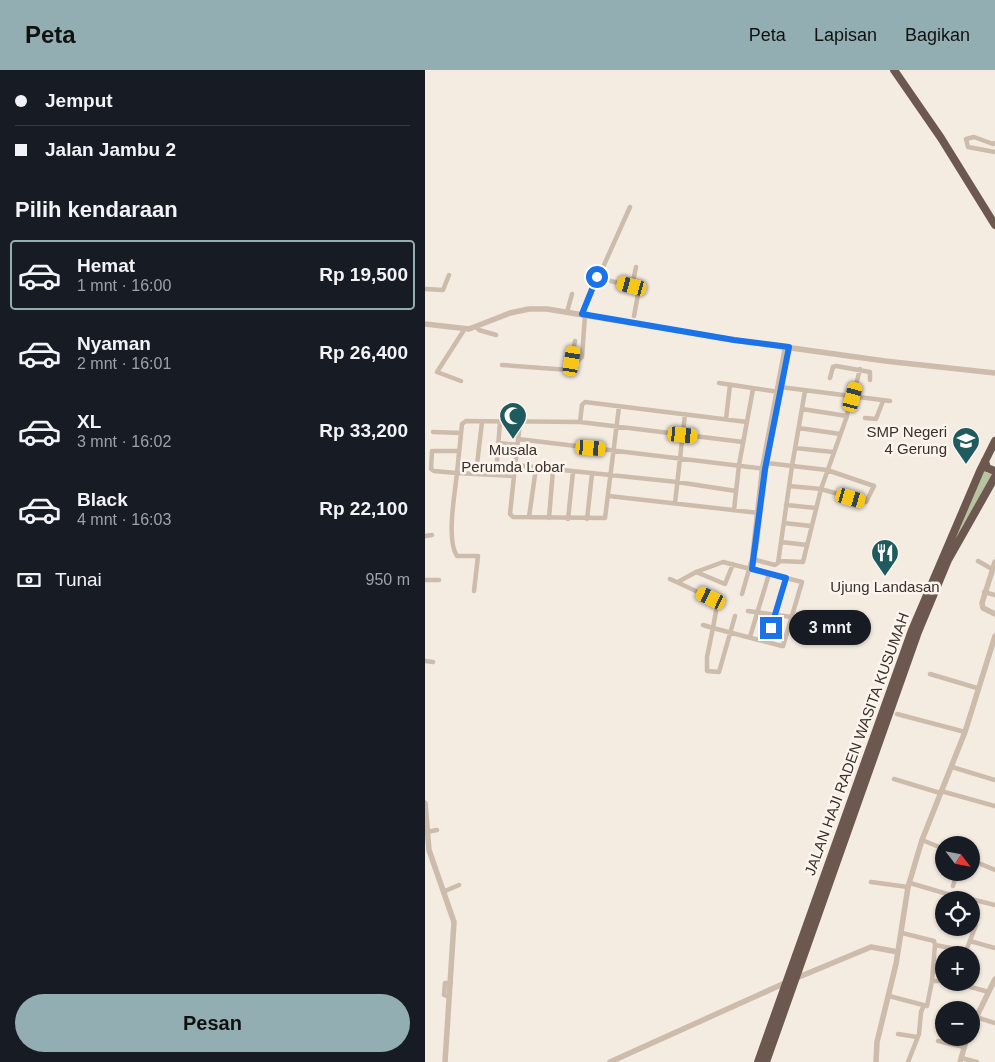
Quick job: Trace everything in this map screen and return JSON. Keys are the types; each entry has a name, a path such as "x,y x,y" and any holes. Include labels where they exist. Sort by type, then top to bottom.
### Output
{"highway":[{"path":"894,70 941,138 995,225"},
{"name":"JALAN HAJI RADEN WASITA KUSUMAH","path":"758,1062 785,983 798,957 915,631 985,460 995,441"},
{"path":"985,460 987,468 995,471"},
{"name":"JALAN HAJI RADEN WASITA KUSUMAH","path":"915,631 955,548 995,477"},
{"name":"JALAN HAJI RADEN WASITA KUSUMAH","path":"766,1062 794,979 798,957"}],"street":[{"path":"994,145 974,137 966,139 968,147 995,152"},
{"path":"572,361 577,361 582,357 583,314 597,277 630,207"},
{"path":"632,286 636,267"},
{"path":"425,289 443,290 449,275"},
{"path":"597,277 632,286 639,290 634,316"},
{"path":"567,312 572,294"},
{"path":"425,324 464,330 476,327 496,317 529,309 567,312 734,340 885,361 995,373"},
{"path":"476,327 479,330 496,335"},
{"path":"461,381 437,372 464,330"},
{"path":"502,365 569,370 575,340"},
{"path":"742,594 753,559 764,469 787,347"},
{"path":"830,378 835,366 870,372 870,380"},
{"path":"779,561 802,563 821,489 847,416 860,369"},
{"path":"719,383 753,389 805,391 890,401"},
{"path":"726,419 731,385"},
{"path":"734,510 739,465 753,389"},
{"path":"764,469 767,463 779,390"},
{"path":"753,559 775,565 779,561 786,505 805,391"},
{"path":"865,418 876,419 883,401"},
{"path":"580,422 584,402 747,422"},
{"path":"520,423 511,514 513,517 587,519 606,517 619,407"},
{"path":"802,409 847,416"},
{"path":"675,502 685,414"},
{"path":"474,591 479,556 457,556 453,547 453,521 459,451 461,433 465,422 580,422 743,442"},
{"path":"476,473 482,422"},
{"path":"496,474 500,422"},
{"path":"799,428 840,434"},
{"path":"433,432 461,433"},
{"path":"499,443 518,442 614,450 764,469"},
{"path":"795,448 833,452"},
{"path":"459,451 433,451 431,453 432,471 514,476"},
{"path":"767,463 827,470 873,485 867,502 821,489 789,486"},
{"path":"515,465 611,477 677,482 736,491"},
{"path":"529,517 536,468"},
{"path":"549,518 553,470"},
{"path":"568,519 573,472"},
{"path":"587,519 592,474"},
{"path":"609,496 759,513"},
{"path":"786,505 816,508"},
{"path":"784,523 811,526"},
{"path":"425,536 432,535"},
{"path":"781,542 807,545"},
{"path":"978,561 992,568"},
{"path":"678,582 721,562 802,582 783,646 703,625"},
{"path":"995,562 984,592 982,605 995,614"},
{"path":"696,572 725,584 733,564"},
{"path":"750,637 769,574"},
{"path":"766,642 786,578"},
{"path":"670,579 711,598"},
{"path":"425,580 439,580"},
{"path":"984,592 995,596"},
{"path":"716,611 707,657 707,671 719,672 735,616"},
{"path":"748,611 792,617"},
{"path":"877,1062 877,1042 902,933 909,885 921,840 965,732 977,688 995,636"},
{"path":"425,661 433,662"},
{"path":"930,674 977,688"},
{"path":"897,714 965,732"},
{"path":"952,767 995,780"},
{"path":"894,780 995,806"},
{"path":"425,802 429,850 445,891 454,922 445,1062"},
{"path":"426,832 437,830"},
{"path":"921,840 935,845"},
{"path":"980,864 995,870"},
{"path":"953,886 954,881"},
{"path":"871,882 909,885 935,892"},
{"path":"445,891 459,885"},
{"path":"980,902 995,905"},
{"path":"889,996 927,1006 934,941 902,933"},
{"path":"935,945 966,951 973,936"},
{"path":"971,941 995,948"},
{"path":"794,979 871,947 898,952"},
{"path":"980,1009 995,978"},
{"path":"610,1062 785,983"},
{"path":"980,990 989,992"},
{"path":"908,1062 917,1037 924,1005"},
{"path":"980,1018 995,1023"},
{"path":"898,1034 917,1037"},
{"path":"964,1046 961,1060 977,1062"}],"green space":[{"path":"982,468 987,473 995,474 963,525 950,550"}],"place":[{"name":"Musala Perumda Lobar","path":"513,440"},
{"name":"SMP Negeri 4 Gerung","path":"966,465"},
{"name":"Ujung Landasan","path":"885,577"}],"route":[{"path":"597,277 582,314 734,340 789,347 765,469 758,536 752,569 786,578 771,628"}]}
